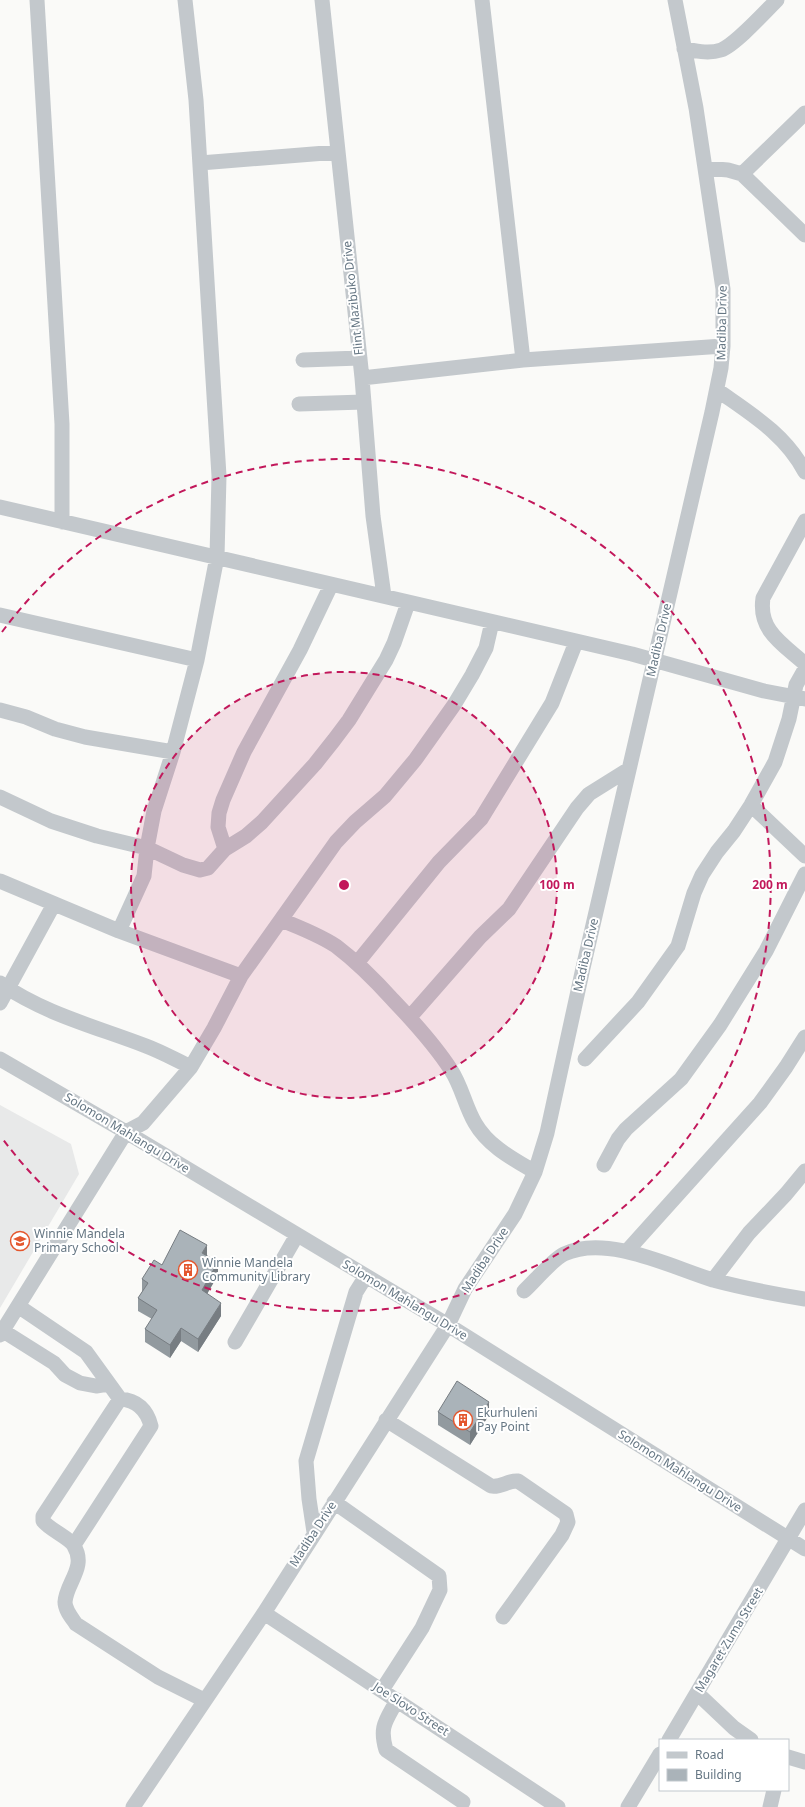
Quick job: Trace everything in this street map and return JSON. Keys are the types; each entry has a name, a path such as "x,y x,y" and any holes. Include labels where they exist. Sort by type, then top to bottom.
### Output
{"street":[{"path":"37,0 62,424 62,522"},
{"path":"119,931 144,876 147,848 154,811 173,752 197,660 217,557 219,476 196,100 185,0"},
{"name":"Flint Mazibuko Drive","path":"322,0 362,378 373,516 384,596"},
{"path":"482,0 523,360"},
{"name":"Madiba Drive","path":"133,1807 264,1613 314,1532 448,1325 466,1289 515,1214 535,1172 547,1133 583,968 717,390 723,346 723,289 696,108 675,0"},
{"path":"684,49 711,52 722,50 732,43 777,0"},
{"path":"742,174 805,113"},
{"path":"200,163 338,152"},
{"path":"704,168 728,170 742,174 805,235"},
{"path":"362,378 523,360 723,346"},
{"path":"303,360 360,358"},
{"path":"717,390 773,430 790,450 805,472"},
{"path":"299,404 364,402"},
{"path":"0,507 655,660 764,691 799,698"},
{"path":"805,521 763,598 761,609 763,621 770,632 805,664"},
{"path":"225,849 218,827 219,813 223,800 244,752 300,650 331,585"},
{"path":"0,797 51,821 97,836 147,848 183,865 200,870 208,868 225,849 246,836 262,822 315,764 338,735 386,660 394,644 408,602"},
{"path":"0,615 197,660"},
{"path":"108,1384 96,1386 80,1383 65,1375 54,1363 1,1332 126,1132 143,1123 191,1067 214,1028 241,976 336,842 355,822 385,796 415,760 454,705 486,648 492,622"},
{"path":"357,963 434,868 481,818 552,703 576,642"},
{"path":"585,1059 638,1002 678,946 694,893 702,875 751,805 774,762 789,719 799,698 796,685 805,669"},
{"path":"0,710 26,717 54,729 85,737 173,752"},
{"path":"410,1017 480,937 509,909 577,808 589,794 629,769"},
{"path":"751,805 805,856"},
{"path":"604,1165 618,1139 626,1129 681,1079 720,1025 766,951 805,874"},
{"path":"0,881 119,931 241,976"},
{"path":"0,1002 4,986 54,904"},
{"path":"281,920 328,942 357,963 410,1017 443,1058 459,1082 475,1122 484,1136 498,1148 535,1172"},
{"path":"4,986 61,1015 148,1047 191,1067"},
{"path":"627,1251 760,1103 783,1073 805,1037"},
{"name":"Solomon Mahlangu Drive","path":"0,1059 126,1132 448,1325 805,1549"},
{"path":"713,1280 749,1233 805,1171"},
{"path":"235,1342 297,1235"},
{"path":"524,1291 563,1254 579,1249 592,1248 627,1251 713,1280 749,1289 805,1299"},
{"path":"314,1532 309,1499 306,1461 356,1292 366,1276"},
{"path":"18,1306 86,1352 120,1399 129,1400 140,1407 148,1414 152,1426 74,1545"},
{"path":"120,1399 43,1516 43,1521 47,1526 74,1545 78,1556 77,1573 65,1602 76,1624 158,1676 204,1700"},
{"path":"386,1420 492,1486 496,1487 512,1481 518,1481 566,1514 568,1522 562,1535 503,1617"},
{"path":"334,1502 439,1576 440,1590 422,1628 382,1690"},
{"name":"Magaret Zuma Street","path":"670,1739 805,1510"},
{"name":"Joe Slovo Street","path":"264,1613 558,1807"},
{"path":"697,1693 734,1728 750,1739"},
{"path":"397,1700 383,1727 382,1737 386,1750 463,1802"},
{"path":"628,1807 659,1756"},
{"path":"789,1757 805,1762"},
{"path":"770,1807 774,1791"}],"shaded area":[{"name":"Winnie Mandela Primary School","path":"0,1105 71,1144 79,1174 0,1308"}],"building":[{"path":"180,1230 207,1245 202,1253 218,1262 202,1290 221,1303 198,1339 181,1328 170,1345 145,1329 157,1310 138,1298 148,1283 142,1279 154,1260 162,1265"},
{"path":"457,1381 489,1402 470,1432 438,1412"}],"place":[{"name":"Winnie Mandela Primary School","path":"20,1241"},
{"name":"Winnie Mandela Community Library","path":"188,1270"},
{"name":"Ekurhuleni Pay Point","path":"463,1420"}]}
